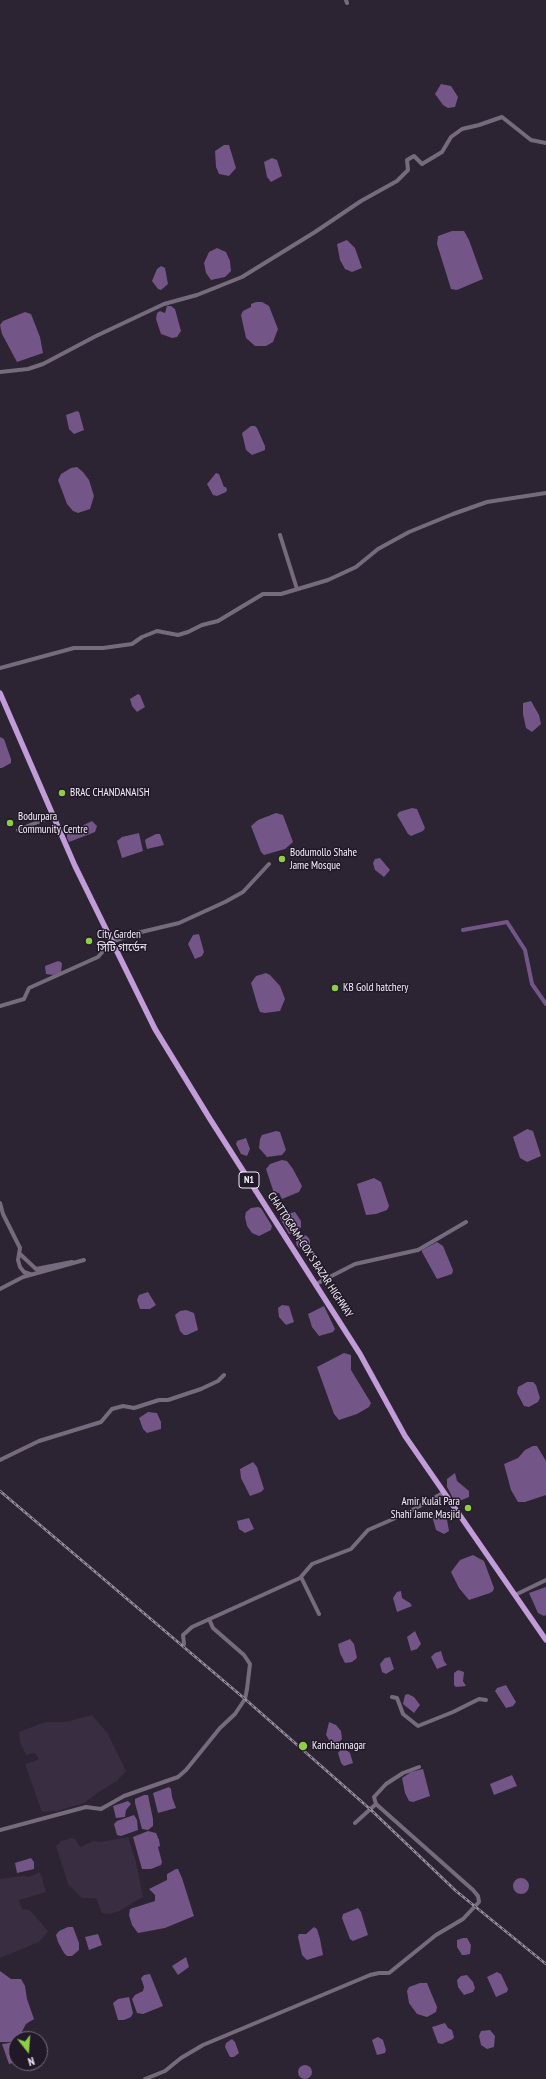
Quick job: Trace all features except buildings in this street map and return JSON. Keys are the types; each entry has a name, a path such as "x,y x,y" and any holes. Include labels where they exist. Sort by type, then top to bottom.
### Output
{"highway":[{"name":"CHATTOGRAM-COX'S BAZAR HIGHWAY","path":"0,693 53,816 111,942 155,1029 210,1119 360,1354 405,1436 443,1493 485,1549 546,1640"}],"street":[{"path":"0,372 23,370 43,364 96,336 164,304 192,297 242,277 315,232 360,201 397,181 408,170 406,160 414,156 422,164 442,152 451,137 462,129 479,126 502,117 531,140 546,143"},
{"path":"0,668 74,648 103,648 132,644 142,637 157,631 178,635 218,620 263,594 281,594 328,580 350,570 378,549 409,532 453,514 487,502 546,493"},
{"path":"280,536 298,588"},
{"path":"18,830 53,816"},
{"path":"0,1006 24,999 29,988 98,957 111,942 179,923 197,916 242,892 269,864"},
{"path":"0,1203 3,1214 20,1248 20,1267 24,1272 31,1274"},
{"path":"316,1284 355,1264 418,1250 466,1222"},
{"path":"20,1254 36,1269 79,1262"},
{"path":"0,1289 31,1274 84,1260"},
{"path":"0,1460 39,1441 101,1422 112,1410 123,1406 134,1408 159,1400 168,1400 201,1389 218,1381 224,1375"},
{"path":"184,1644 183,1635 186,1631 209,1619 279,1589 301,1577 312,1564 351,1549 368,1530 408,1513 443,1493"},
{"path":"301,1577 319,1614"},
{"path":"515,1595 546,1580"},
{"path":"0,1830 86,1807 101,1809 124,1796 178,1777 186,1770 220,1728 235,1714 245,1699 250,1664 244,1655 213,1628 209,1619"},
{"path":"392,1697 397,1698 403,1714 418,1726 453,1712 479,1698 486,1700"},
{"path":"146,2079 164,2071 181,2058 204,2045 370,1975 389,1973 436,1935 463,1919 474,1910 480,1899 474,1890 376,1804 374,1797 386,1784 404,1773 419,1767"},
{"path":"355,1823 376,1804"}],"shaded area":[{"path":"441,84 451,86 458,97 455,107 448,108 443,105 435,94"},
{"path":"224,145 229,145 236,168 229,176 219,174 216,167 215,151"},
{"path":"272,158 277,160 282,176 271,182 267,177 264,162"},
{"path":"452,231 464,231 469,240 483,279 457,290 451,289 437,244 438,236"},
{"path":"347,240 355,248 362,268 352,272 345,269 340,260 337,244"},
{"path":"217,248 226,252 230,261 231,271 225,277 211,280 206,273 204,263 209,252"},
{"path":"161,266 165,268 168,284 161,290 158,289 152,281 157,269"},
{"path":"262,302 269,306 278,329 273,342 266,346 255,346 246,338 241,315 243,311 251,307 251,304"},
{"path":"167,306 171,306 175,309 181,331 177,337 172,338 161,334 156,319 157,313 160,311 165,313"},
{"path":"25,312 31,314 40,337 43,353 17,362 2,334 0,325 3,321"},
{"path":"77,411 79,412 84,430 74,434 69,429 66,415"},
{"path":"251,426 255,426 257,428 265,446 265,450 252,455 246,450 242,433"},
{"path":"77,467 89,480 94,496 90,509 78,513 73,511 67,504 58,480 61,474 71,468"},
{"path":"216,473 219,474 224,487 226,487 227,490 226,492 217,496 213,495 207,484"},
{"path":"138,694 140,695 145,707 137,712 132,706 130,699"},
{"path":"531,701 539,715 541,724 532,732 526,728 523,714 523,703"},
{"path":"0,737 4,739 11,759 11,763 2,768 0,768"},
{"path":"412,808 417,809 425,828 423,831 411,836 408,834 397,815 399,812"},
{"path":"276,813 283,815 293,842 285,849 264,855 261,852 251,826 258,820"},
{"path":"92,821 97,826 95,832 69,842 67,833"},
{"path":"139,833 143,851 122,858 117,841 122,837"},
{"path":"156,834 160,834 164,845 147,849 146,839"},
{"path":"380,858 390,870 384,877 375,870 373,863 375,859"},
{"path":"199,934 204,952 202,956 195,959 188,944 193,935"},
{"path":"58,961 62,964 61,972 53,975 46,974 45,966"},
{"path":"266,973 270,975 280,986 285,999 280,1011 265,1013 260,1012 258,1007 251,983 256,976"},
{"path":"527,1129 533,1131 541,1156 527,1162 520,1158 513,1137"},
{"path":"276,1131 280,1132 286,1150 282,1155 267,1157 259,1148 260,1139 262,1135"},
{"path":"246,1138 250,1149 247,1156 241,1154 236,1144 237,1141"},
{"path":"282,1160 287,1161 302,1186 299,1192 282,1199 279,1193 274,1193 266,1169 270,1164"},
{"path":"374,1178 381,1182 389,1206 387,1210 376,1214 366,1215 357,1184"},
{"path":"251,1208 261,1208 272,1226 271,1230 259,1236 252,1233 247,1226 245,1217 246,1212"},
{"path":"295,1212 301,1221 301,1227 298,1231 289,1234 280,1218 281,1215"},
{"path":"300,1235 306,1235 310,1239 310,1245 306,1249 300,1249 296,1245 296,1239"},
{"path":"437,1242 443,1246 453,1270 452,1274 437,1279 422,1250"},
{"path":"148,1292 156,1305 150,1309 140,1309 137,1300 139,1295"},
{"path":"282,1305 289,1306 294,1322 286,1325 279,1317 278,1308"},
{"path":"324,1306 335,1329 333,1332 319,1336 312,1327 308,1314"},
{"path":"186,1310 194,1313 198,1330 184,1335 180,1331 175,1315 180,1311"},
{"path":"344,1353 351,1355 351,1370 371,1403 369,1407 357,1414 339,1420 334,1414 317,1367"},
{"path":"527,1382 533,1382 536,1385 540,1398 538,1402 529,1407 524,1406 517,1393 518,1387"},
{"path":"148,1412 157,1413 161,1422 161,1429 147,1433 143,1429 139,1418"},
{"path":"533,1446 537,1446 546,1461 546,1495 525,1502 518,1502 511,1490 504,1464 518,1458 525,1450"},
{"path":"253,1462 257,1467 264,1489 261,1492 250,1496 241,1478 240,1469"},
{"path":"455,1473 457,1481 469,1491 469,1497 462,1500 454,1500 447,1487 447,1479"},
{"path":"441,1512 447,1520 449,1531 444,1534 436,1530 432,1516"},
{"path":"249,1518 254,1529 245,1533 239,1529 237,1521"},
{"path":"473,1555 484,1561 494,1588 490,1593 469,1600 459,1588 451,1572 460,1560"},
{"path":"546,1587 546,1615 544,1616 538,1613 529,1593"},
{"path":"401,1591 402,1598 412,1606 397,1612 393,1598 397,1592"},
{"path":"415,1631 421,1644 417,1649 411,1651 407,1637"},
{"path":"350,1639 354,1644 357,1658 352,1662 345,1663 340,1653 338,1644"},
{"path":"441,1651 447,1665 437,1669 431,1657 435,1653"},
{"path":"390,1657 394,1669 386,1674 382,1672 380,1664 385,1658"},
{"path":"458,1670 464,1672 463,1681 466,1686 456,1687 454,1685 454,1673"},
{"path":"506,1685 516,1702 513,1706 506,1708 495,1691 497,1688"},
{"path":"408,1694 414,1697 420,1705 414,1713 403,1704 405,1695"},
{"path":"92,1715 108,1734 126,1771 118,1780 84,1803 57,1811 42,1812 26,1767 26,1764 39,1759 35,1753 26,1755 20,1742 19,1732 45,1722 66,1722"},
{"path":"329,1722 336,1725 341,1731 342,1739 336,1745 331,1743 326,1735"},
{"path":"343,1747 350,1753 353,1763 344,1766 341,1763 338,1753"},
{"path":"423,1769 430,1796 413,1802 409,1801 405,1793 402,1778 411,1772"},
{"path":"512,1775 517,1786 494,1795 490,1784"},
{"path":"169,1787 171,1789 176,1808 158,1813 153,1793"},
{"path":"148,1795 153,1819 153,1826 148,1830 142,1829 135,1803 135,1799"},
{"path":"128,1801 131,1804 126,1810 125,1817 116,1818 113,1806"},
{"path":"134,1815 137,1820 138,1830 121,1836 117,1835 114,1824 117,1821"},
{"path":"148,1831 156,1833 159,1840 160,1846 158,1847 162,1862 161,1865 151,1869 142,1869 133,1837"},
{"path":"128,1837 136,1862 143,1897 119,1911 110,1914 102,1913 96,1898 82,1898 68,1884 56,1846 61,1841 71,1838 75,1839 80,1847 94,1841 101,1842"},
{"path":"31,1858 34,1862 34,1869 17,1873 15,1863"},
{"path":"178,1869 182,1878 194,1916 165,1928 138,1933 132,1925 129,1915 130,1909 155,1901 155,1895 149,1889 167,1880 167,1874"},
{"path":"40,1872 46,1892 19,1900 22,1909 30,1910 48,1931 39,1942 0,1958 0,1879 22,1876 29,1877"},
{"path":"518,1878 524,1878 529,1883 527,1892 524,1894 518,1894 513,1889 513,1883"},
{"path":"358,1908 361,1912 368,1935 353,1941 350,1939 342,1918 343,1914"},
{"path":"68,1927 73,1927 79,1943 79,1950 72,1956 67,1956 64,1953 56,1935 59,1931"},
{"path":"314,1927 317,1929 323,1955 307,1960 302,1955 298,1937 299,1934 306,1934"},
{"path":"98,1934 102,1945 89,1950 85,1937"},
{"path":"467,1938 471,1945 470,1954 462,1955 457,1947 457,1940"},
{"path":"186,1957 189,1967 178,1975 172,1966"},
{"path":"0,1971 11,1979 21,1979 25,1986 27,1999 34,2019 26,2024 22,2031 8,2031 8,2042 0,2042"},
{"path":"497,1972 501,1974 508,1989 507,1992 496,1997 487,1977"},
{"path":"150,1974 163,2006 143,2014 137,2013 132,1999 135,1995 143,1991 144,1987 141,1978 144,1975"},
{"path":"467,1975 473,1982 475,1988 473,1992 464,1995 458,1987 457,1980 461,1976"},
{"path":"420,1983 427,1983 437,2007 436,2012 427,2017 417,2014 409,2003 407,1991 409,1987"},
{"path":"129,1997 133,2013 131,2017 124,2020 118,2020 113,2003 118,1999"},
{"path":"445,2023 448,2028 452,2030 454,2037 453,2039 442,2044 438,2043 432,2027"},
{"path":"490,2030 495,2036 494,2047 487,2049 481,2045 479,2036 481,2031"},
{"path":"378,2037 383,2040 386,2050 385,2053 377,2055 372,2040"},
{"path":"232,2039 235,2042 239,2053 234,2057 230,2057 225,2047 226,2043"},
{"path":"8,2043 8,2061 2,2044"},
{"path":"302,2065 308,2065 312,2069 312,2075 308,2079 302,2079 298,2075 298,2069"}],"waterway":[{"path":"463,930 507,922 525,950 532,984 546,1004"}],"railway":[{"path":"0,1491 245,1699 370,1809 456,1891 546,1964"}],"place":[{"name":"BRAC CHANDANAISH","path":"62,793"},
{"name":"Bodurpara Community Centre","path":"10,823"},
{"name":"Bodumollo Shahe Jame Mosque","path":"282,859"},
{"name":"City Garden সিটি গার্ডেন","path":"89,941"},
{"name":"KB Gold hatchery","path":"335,988"},
{"name":"Amir Kulal Para Shahi Jame Masjid","path":"468,1508"},
{"name":"Kanchannagar","path":"303,1746"}]}
